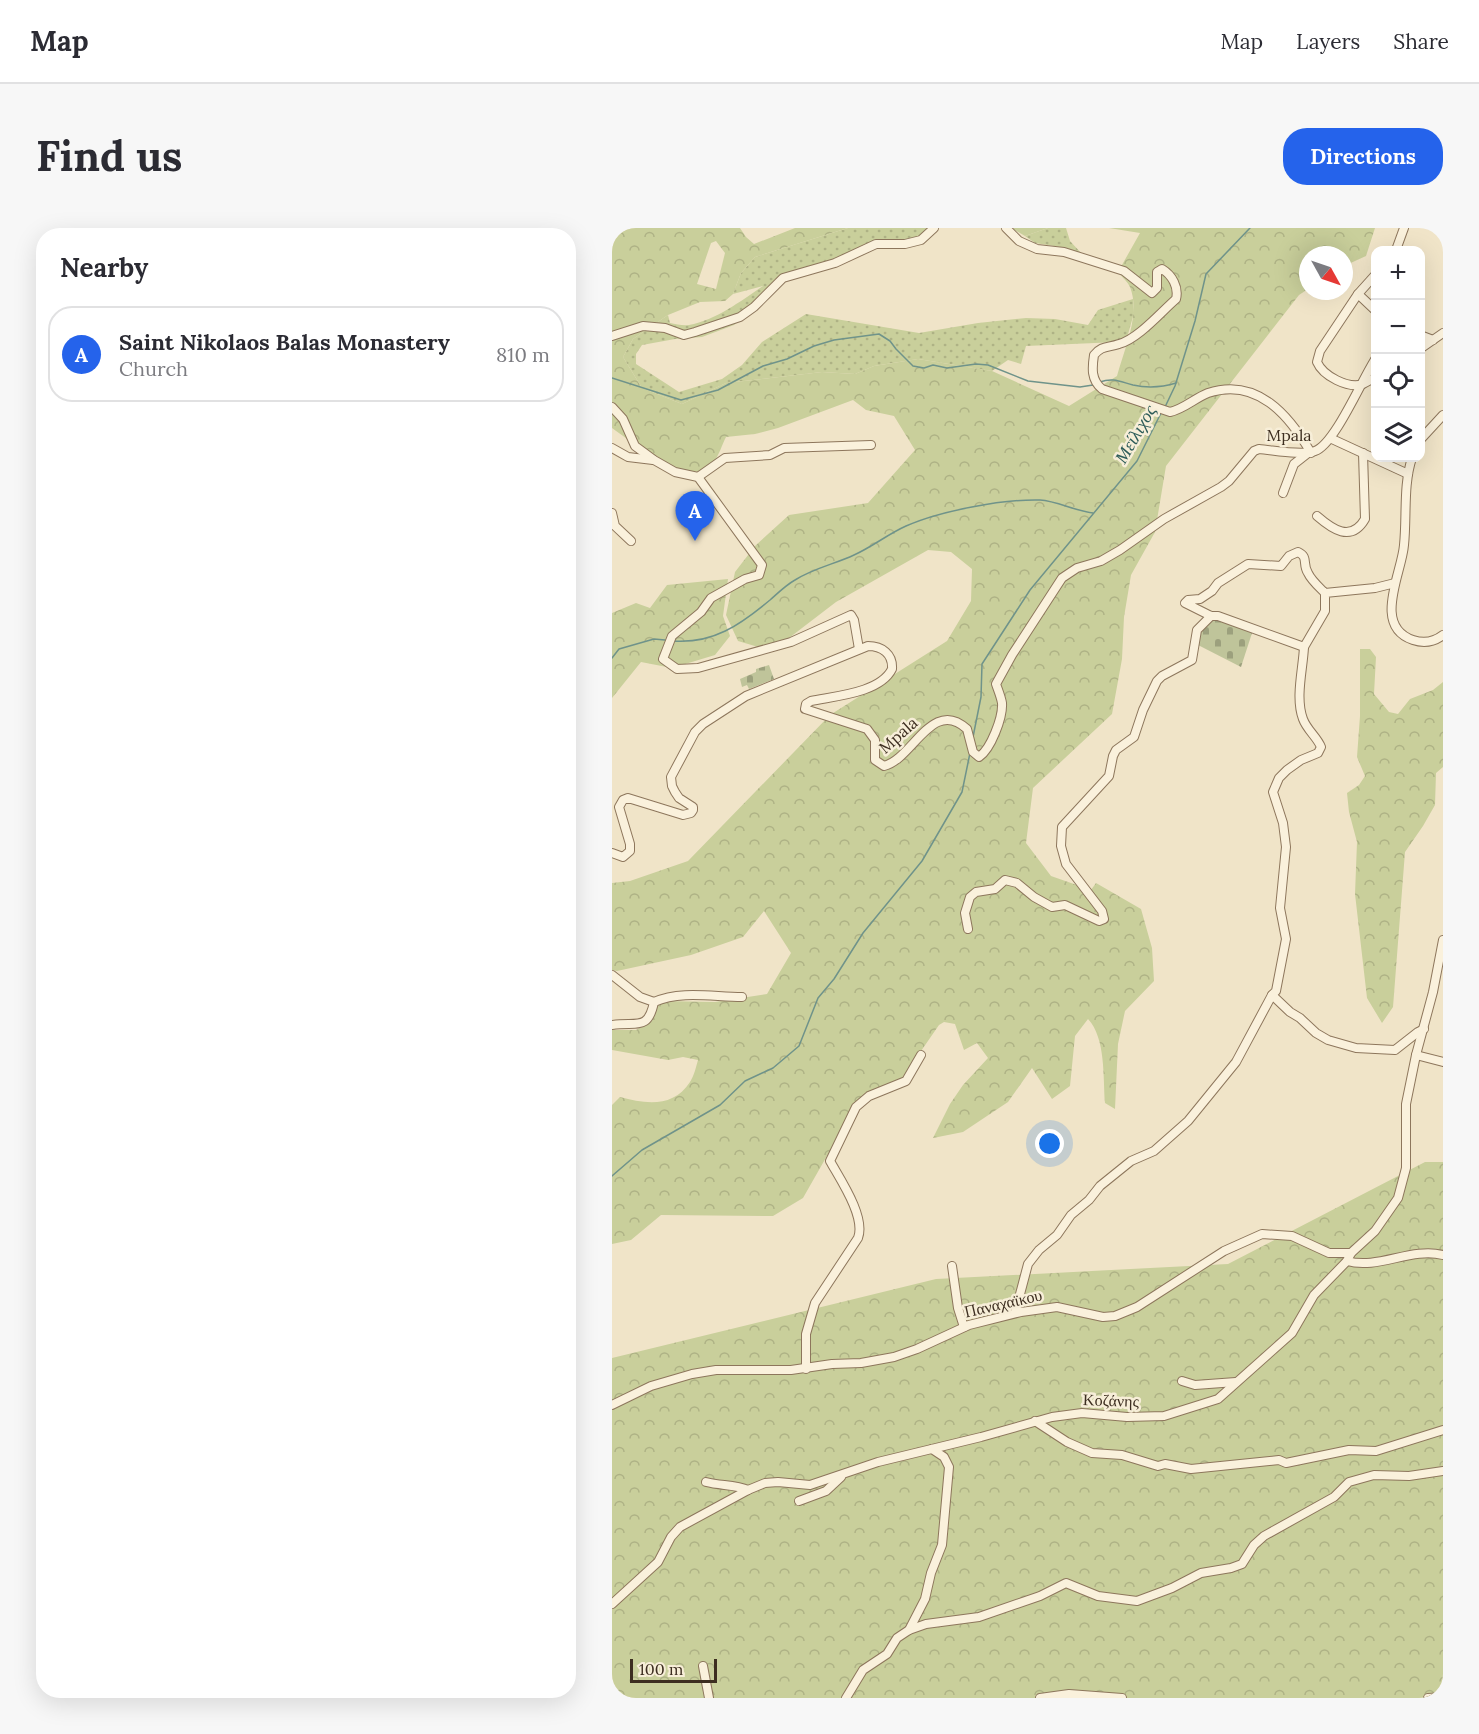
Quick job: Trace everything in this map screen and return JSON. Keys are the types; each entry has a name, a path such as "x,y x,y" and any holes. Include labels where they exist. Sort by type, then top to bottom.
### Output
{"street":[{"path":"612,336 643,326 665,328 684,335 717,325 740,317 754,307 783,278 835,263 876,244 905,244 921,240 934,228"},
{"path":"1006,228 1019,241 1037,249 1064,252 1124,271 1152,293 1156,288 1156,272 1162,269 1167,272 1174,282 1176,300 1132,337 1118,345 1097,350 1092,366 1096,383 1108,392 1175,411 1209,393 1235,389 1253,393 1268,400 1297,429 1310,453 1294,464 1283,494"},
{"path":"1397,246 1404,228"},
{"path":"1371,280 1358,294 1320,351 1317,362 1321,369 1343,382 1360,384 1371,379"},
{"path":"1358,294 1371,306"},
{"path":"1425,346 1443,333"},
{"path":"1425,337 1433,340"},
{"name":"Mpala","path":"613,853 624,857 630,851 619,807 623,800 628,798 682,815 691,813 693,807 679,798 672,786 671,777 695,732 703,724 746,696 859,649 875,646 887,652 893,663 890,674 873,687 811,701 806,704 805,709 867,729 875,740 875,760 884,766 896,760 929,727 937,722 954,720 967,729 973,753 979,757 983,755 994,737 1002,705 996,684 1062,578 1077,568 1101,561 1164,519 1221,487 1229,481 1254,451 1259,449 1310,453 1319,450 1332,439 1371,366"},
{"path":"612,407 623,419 635,446 675,472 698,477 762,565 759,575 745,579 711,598 701,612 670,641 663,659 677,669 698,669 790,642 850,615 854,620 859,649"},
{"path":"1425,435 1443,415"},
{"path":"1332,439 1408,474"},
{"path":"698,477 725,458 770,455 784,448 871,445"},
{"path":"612,448 628,457 654,460"},
{"path":"1317,516 1333,530 1350,532 1361,526 1365,519 1364,453"},
{"path":"1411,462 1408,474 1404,549 1395,583 1392,613 1397,628 1412,640 1430,642 1443,635"},
{"path":"612,513 614,525 631,542"},
{"path":"1015,1313 1028,1264 1039,1250 1057,1235 1071,1215 1089,1200 1100,1186 1131,1161 1154,1151 1188,1121 1236,1062 1278,987 1286,936 1280,908 1286,856 1282,819 1273,792 1278,778 1301,760 1318,753 1321,747 1301,713 1300,687 1304,648 1325,611 1325,592 1308,575 1306,559 1298,552 1289,556 1281,566 1248,564 1218,583 1212,591 1200,599 1185,601 1187,605 1211,616 1218,616 1304,648"},
{"path":"1325,592 1375,588 1395,583"},
{"path":"968,929 965,913 970,897 976,892 994,889 1005,880 1017,883 1034,897 1052,907 1065,905 1099,921 1104,919 1102,911 1066,864 1060,846 1062,827 1109,776 1116,750 1130,741 1137,733 1143,710 1156,681 1192,660 1197,630 1211,616"},
{"path":"612,864 613,853"},
{"name":"Κοζάνης","path":"612,1604 658,1562 671,1537 680,1527 757,1485 771,1482 810,1485 878,1462 1035,1421 1082,1413 1126,1417 1164,1416 1218,1399 1292,1333 1314,1295 1385,1219 1394,1206 1403,1186 1406,1164 1405,1109 1443,940"},
{"path":"612,975 640,997 654,1002 668,996 720,994 742,997"},
{"path":"1272,995 1316,1033 1328,1040 1350,1047 1395,1050 1424,1029"},
{"path":"612,1024 646,1022 652,1014 654,1002"},
{"path":"806,1369 806,1334 815,1303 858,1238 860,1231 850,1194 830,1161 856,1107 869,1096 906,1081 921,1055"},
{"path":"1416,1055 1443,1062"},
{"name":"Παναχαϊκου","path":"612,1405 651,1386 692,1374 716,1370 754,1372 806,1369 832,1364 861,1364 894,1357 964,1327 1015,1313 1054,1307 1103,1317 1120,1315 1147,1301 1224,1251 1263,1234 1292,1236 1329,1253 1349,1257 1360,1265 1424,1254 1443,1255"},
{"path":"952,1266 958,1308 964,1327"},
{"path":"1182,1381 1195,1385 1236,1382"},
{"path":"1035,1421 1067,1442 1092,1453 1122,1455 1158,1466 1164,1464 1191,1468 1279,1460 1286,1463 1349,1450 1376,1451 1443,1430"},
{"path":"909,1630 927,1596 931,1573 940,1554 944,1531 949,1467 944,1457 932,1449"},
{"path":"846,1698 863,1670 887,1654 897,1638 909,1630 926,1624 979,1617 1040,1596 1066,1583 1098,1596 1137,1601 1172,1588 1201,1573 1242,1564 1254,1545 1264,1536 1334,1497 1349,1482 1374,1475 1409,1476 1443,1471"},
{"path":"799,1501 826,1491 843,1474"},
{"path":"706,1482 720,1486 737,1486 748,1490"},
{"path":"703,1666 709,1698"},
{"path":"1040,1698 1068,1694 1122,1698"},
{"path":"1428,1698 1443,1697"}],"green space":[{"path":"612,228 740,228 754,244 795,228 848,228 755,257 741,273 733,294 725,301 700,302 668,315 633,339 623,357 642,388 682,404 726,383 822,372 855,374 874,366 918,359 992,371 1069,406 1117,376 1133,320 1133,298 1129,285 1118,272 1140,233 1109,228 1375,228 1366,256 1353,262 1353,246 1299,246 1299,295 1166,466 1155,532 1131,575 1124,617 1122,659 1112,714 1033,788 1026,843 1051,876 1091,890 1096,883 1141,909 1152,948 1154,981 1125,1011 1118,1044 1115,1109 1105,1103 1101,1047 1094,1027 1088,1019 1075,1036 1070,1086 1052,1099 1032,1068 1008,1102 963,1132 933,1138 950,1104 963,1085 988,1058 977,1043 964,1050 955,1024 944,1022 939,1025 901,1080 874,1089 860,1106 840,1133 803,1198 773,1216 661,1215 631,1240 612,1244 612,1105 620,1097 658,1102 676,1096 690,1082 698,1060 683,1057 668,1060 612,1050 612,1030 636,1030 652,1021 655,1007 664,1001 715,1002 767,994 791,953 764,911 743,937 691,955 617,971 612,970 612,883 630,881 688,861 830,715 947,641 971,601 972,569 951,552 928,550 836,602 772,651 738,641 726,615 735,572 755,546 789,515 868,503 915,450 894,416 866,410 853,400 778,428 755,434 726,437 714,462 704,470 691,471 677,468 648,453 612,428","holes":["716,241 725,253 716,289 697,284 711,243"]},
{"path":"848,228 930,228 920,238 877,240 834,260 775,279 759,307 734,325 702,337 642,345 636,354 636,364 679,392 722,379 742,365 762,342 806,314 919,333 1026,318 1055,319 1088,325 1098,310 1133,299 1134,313 1127,338 1118,342 1026,346 1021,364 1008,360 992,371 918,359 874,366 855,374 822,372 726,383 682,404 642,388 623,357 633,339 668,315 670,323 679,325 699,323 709,319 737,304 763,286 733,294 741,273 755,257"},
{"path":"1014,228 1048,228 1025,236"},
{"path":"1048,228 1066,228 1070,241 1082,254 1067,248 1035,243 1025,236"},
{"path":"728,579 723,616 730,636 715,655 672,668 641,662 612,698 612,613 636,603 650,608 667,585"},
{"path":"1212,617 1252,633 1241,667 1198,645 1198,633"},
{"path":"1360,649 1370,649 1376,657 1374,694 1389,712 1398,714 1410,699 1433,690 1443,682 1443,767 1436,773 1435,805 1405,852 1393,1007 1382,1023 1367,998 1355,894 1357,842 1349,812 1347,793 1359,785 1365,776 1357,757 1360,716"},
{"path":"769,665 774,679 749,689 747,685 742,687 740,679 756,672 756,669"},
{"path":"1425,1162 1443,1162 1443,1698 612,1698 612,1358 936,1279 1228,1264"}],"waterway":[{"name":"Μείλιχος","path":"1165,407 1175,386 1195,321 1206,274 1250,228"},
{"path":"612,378 681,400 718,390 763,366 787,359 814,346 834,340 879,334 890,341 913,366 924,368 933,365 947,368 976,364 988,365 1028,381 1080,387 1093,385"},
{"path":"1100,382 1113,380 1149,387 1176,383"},
{"name":"Μείλιχος","path":"973,737 981,697 982,664 1030,590 1137,461 1161,413"},
{"path":"673,641 701,639 725,631 737,625 788,584 802,576 854,555 906,526 936,515 990,504 1025,500 1046,501 1093,513"},
{"path":"612,658 619,649 654,639 665,640"},
{"path":"612,1176 642,1150 720,1105 745,1081 773,1068 799,1046 818,998 834,979 863,933 922,861 962,792 970,753"}],"place":[{"name":"Saint Nikolaos Balas Monastery","path":"695,541"}]}
